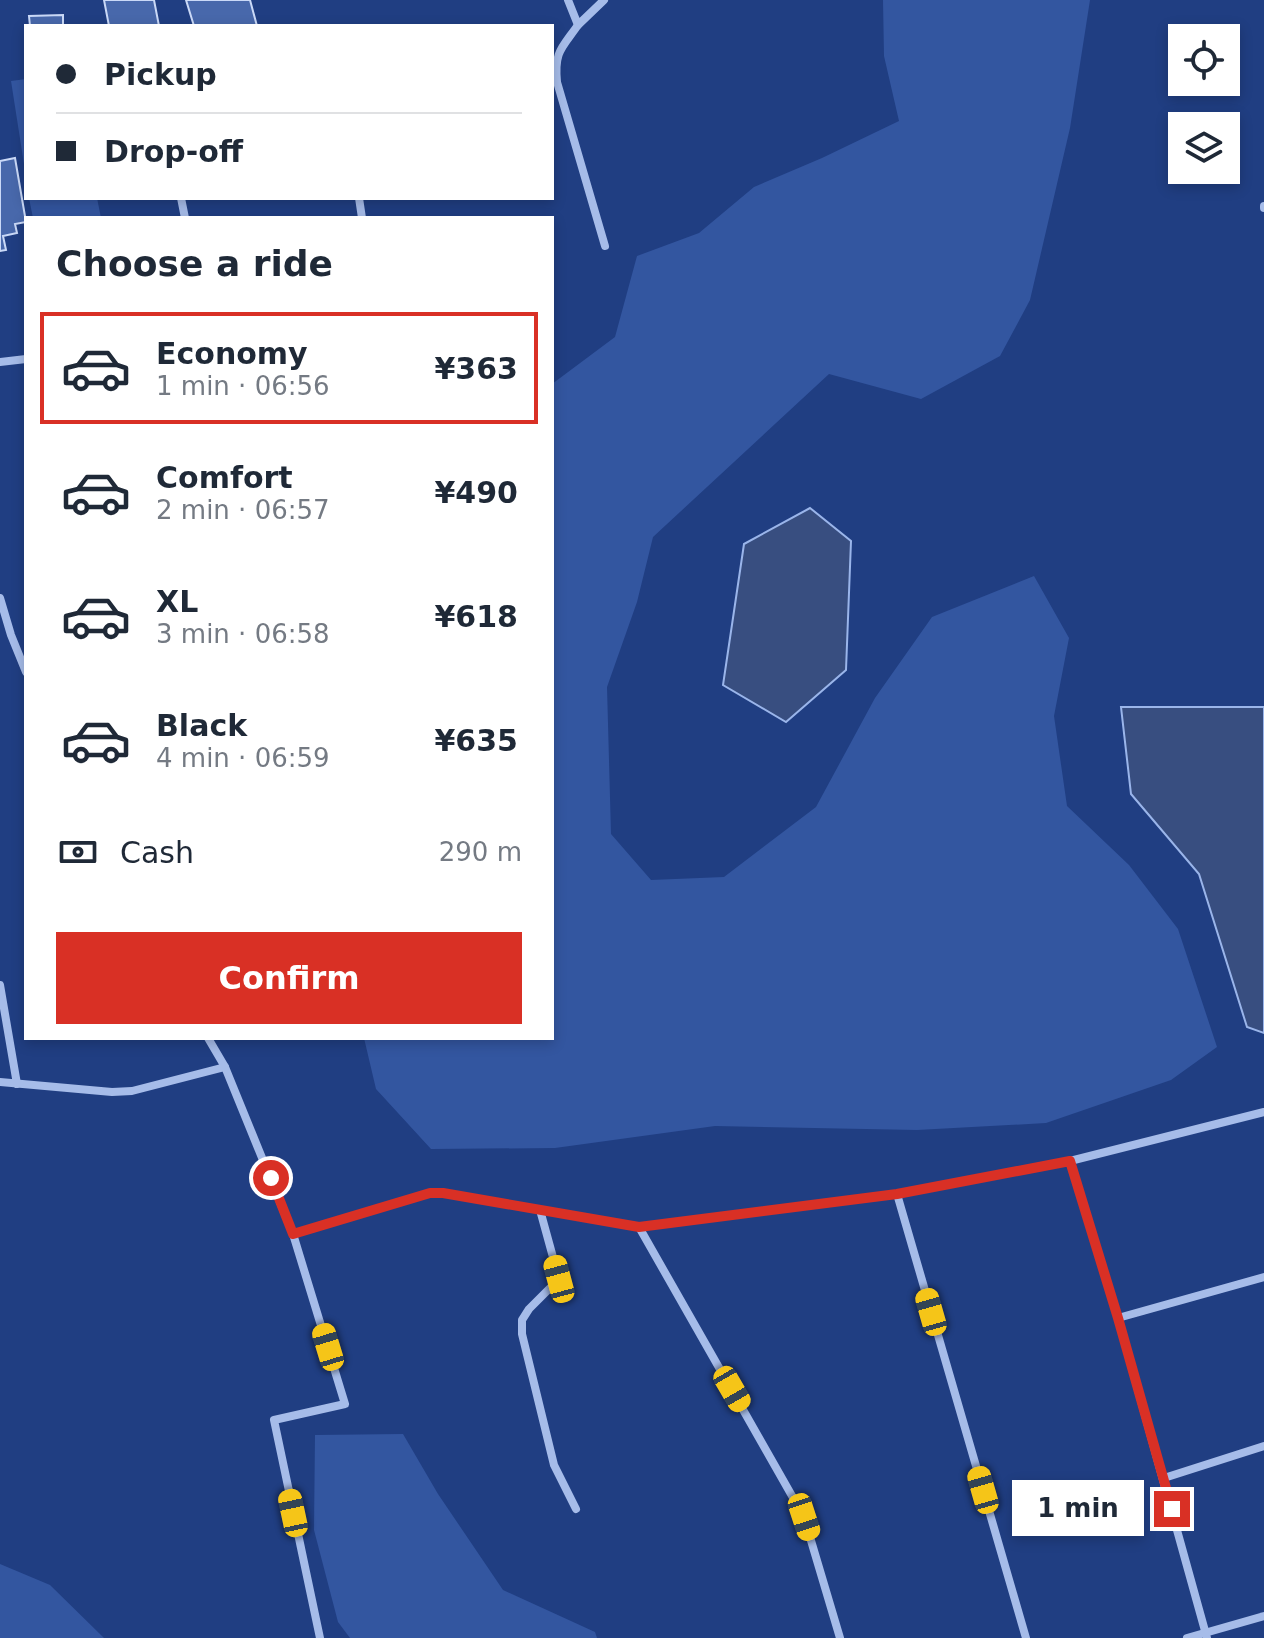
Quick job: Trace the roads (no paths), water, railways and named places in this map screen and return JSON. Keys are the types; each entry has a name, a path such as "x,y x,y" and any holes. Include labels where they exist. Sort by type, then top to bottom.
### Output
{"street":[{"path":"568,0 578,25"},
{"path":"604,0 578,25 558,54 555,67 605,246"},
{"path":"0,362 24,359"},
{"path":"0,598 24,667"},
{"path":"0,985 17,1084"},
{"path":"209,1040 225,1067 293,1234 345,1404 274,1420 320,1638"},
{"path":"0,1082 132,1091 225,1067"},
{"path":"293,1234 430,1193 639,1227 897,1194 1070,1161 1264,1112"},
{"path":"1070,1161 1164,1478 1206,1635"},
{"path":"897,1194 1026,1638"},
{"path":"540,1210 559,1279 529,1309 522,1320 522,1334 554,1465 576,1509"},
{"path":"639,1227 804,1517 840,1638"},
{"path":"1118,1318 1264,1277"},
{"path":"1164,1478 1264,1446"},
{"path":"1187,1638 1264,1616"}]}
